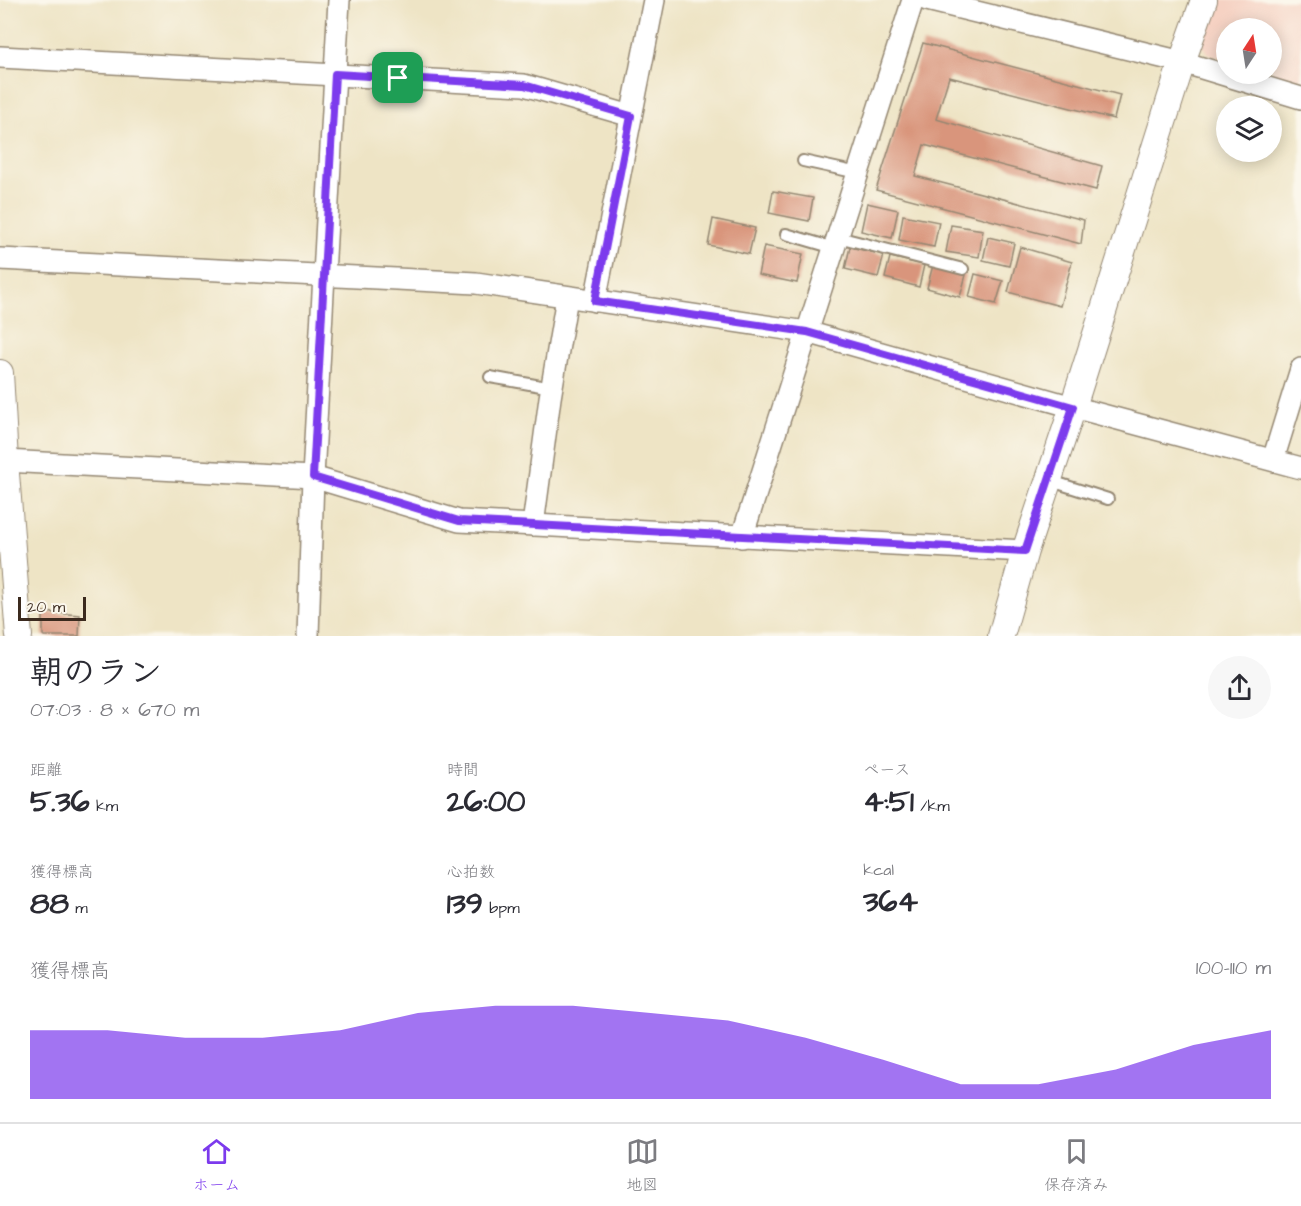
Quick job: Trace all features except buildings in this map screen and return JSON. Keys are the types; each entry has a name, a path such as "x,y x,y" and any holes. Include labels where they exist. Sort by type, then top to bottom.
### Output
{"street":[{"path":"308,636 313,477 339,0"},
{"path":"595,301 654,0"},
{"path":"742,537 913,0"},
{"path":"927,0 1182,62 1301,98"},
{"path":"1001,636 1025,551 1204,0"},
{"path":"0,57 524,85 631,116"},
{"path":"0,259 476,283 807,332 1301,468"},
{"path":"533,525 567,297"},
{"path":"1273,460 1301,369"},
{"path":"0,373 19,636"},
{"path":"5,461 313,477 459,521 1025,551"}],"lane":[{"path":"803,161 858,173"},
{"path":"786,234 836,242 963,269"},
{"path":"490,377 552,388"},
{"path":"1048,480 1108,499"}],"shaded area":[{"path":"1218,0 1301,0 1301,83 1282,77 1282,18 1216,18 1216,57 1208,54 1201,44"}],"route":[{"path":"335,74 398,78 524,85 631,116 595,301 807,332 1073,407 1025,551 459,521 313,477 335,74"}]}
